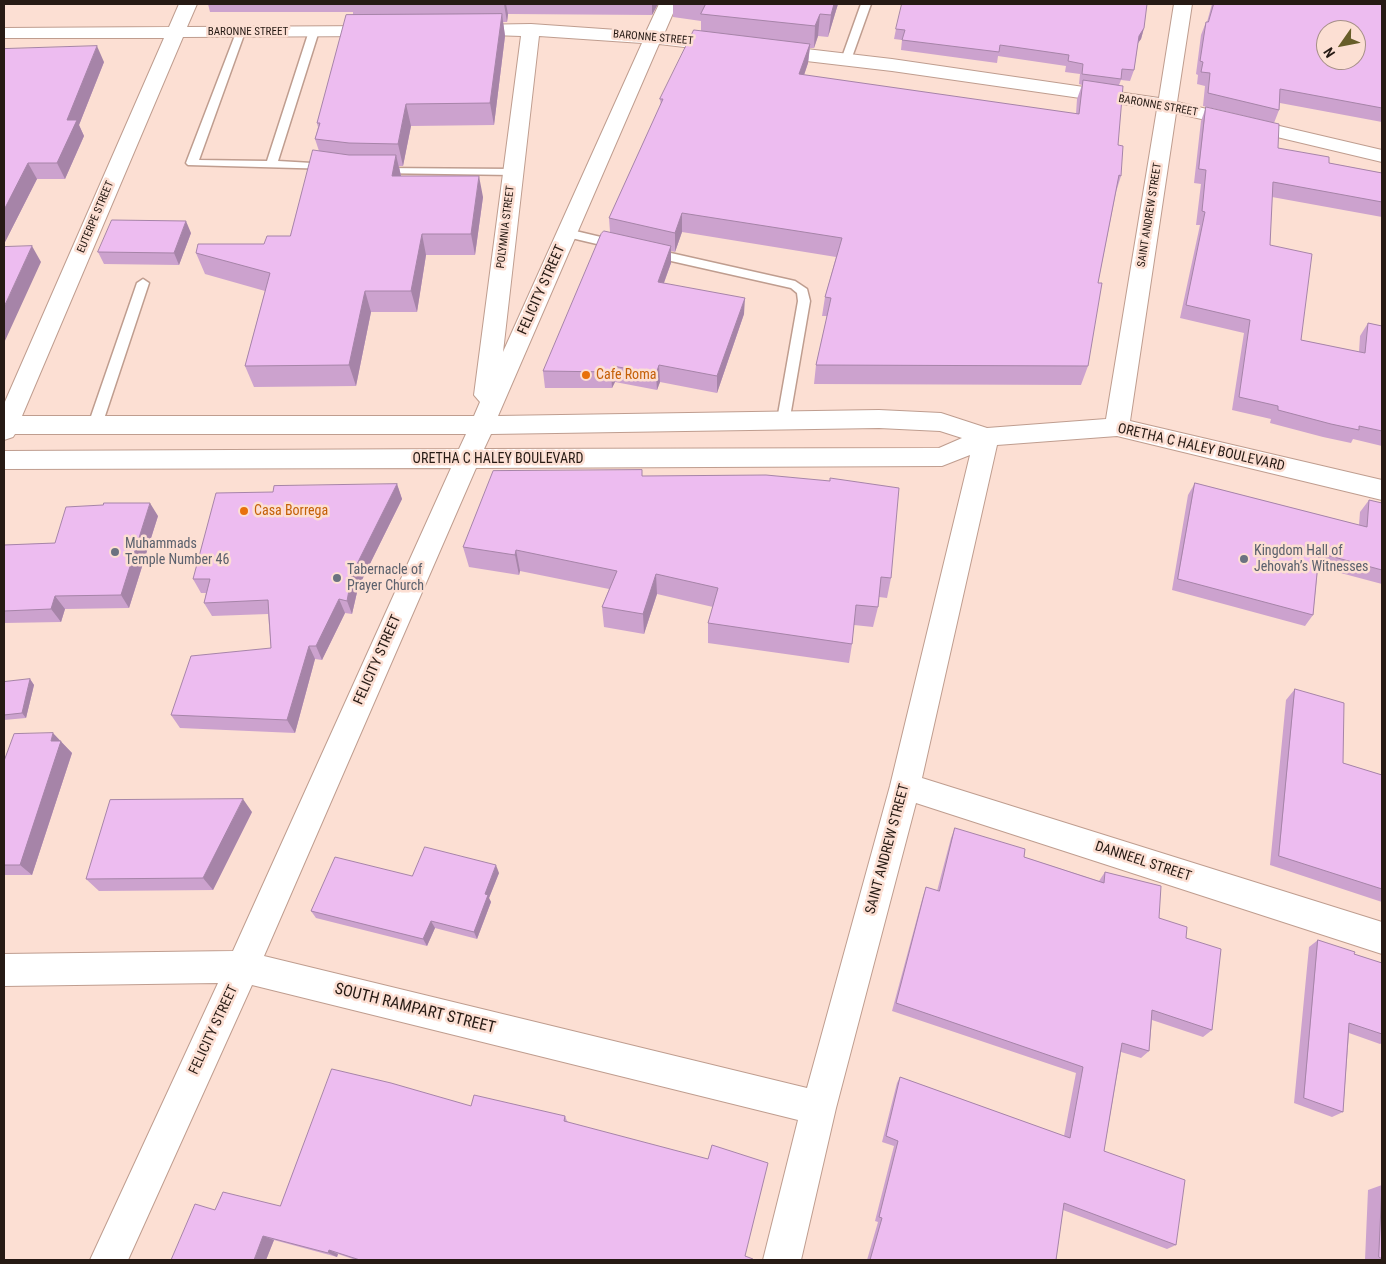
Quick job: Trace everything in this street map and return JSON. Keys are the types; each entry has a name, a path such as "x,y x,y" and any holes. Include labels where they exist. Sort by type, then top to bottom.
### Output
{"street":[{"name":"EUTERPE STREET","path":"5,427 188,4"},
{"name":"FELICITY STREET","path":"109,1260 243,966 668,4"},
{"name":"SAINT ANDREW STREET","path":"1117,427 1182,4"},
{"name":"BARONNE STREET","path":"452,30 531,29 654,37 846,60 1167,106 1382,156"},
{"name":"POLYMNIA STREET","path":"482,425 531,29"},
{"name":"BARONNE STREET","path":"4,33 393,31"},
{"name":"ORETHA C HALEY BOULEVARD","path":"5,427 95,424 482,425 879,419 941,422 988,437"},
{"name":"ORETHA C HALEY BOULEVARD","path":"4,460 942,457 988,437 1117,427 1382,490"},
{"name":"SAINT ANDREW STREET","path":"782,1260 819,1108 905,786 988,437"},
{"name":"DANNEEL STREET","path":"905,786 1382,938"},
{"name":"SOUTH RAMPART STREET","path":"4,970 243,966 819,1108"}],"lane":[{"path":"846,60 866,4"},
{"path":"272,164 314,31"},
{"path":"240,32 192,163 309,165 337,168"},
{"path":"365,171 513,172"},
{"path":"567,233 794,285 803,292 804,301 784,420"},
{"path":"95,424 144,283"}],"building":[{"path":"706,4 834,4 831,15 820,14 815,26 701,14"},
{"path":"902,4 1147,4 1144,28 1139,36 1134,70 1122,69 1121,79 1082,74 1083,64 1068,61 1069,55 1000,45 999,52 902,40 905,30 896,29"},
{"path":"1214,4 1382,4 1382,108 1280,89 1279,110 1208,93 1210,73 1201,72 1203,62 1200,61 1206,22 1208,22"},
{"path":"502,14 490,103 406,104 398,144 349,143 315,139 320,123 317,123 346,15"},
{"path":"694,30 810,44 799,74 1079,114 1083,80 1123,86 1118,145 1123,146 1121,176 1119,175 1098,283 1102,283 1088,366 816,365 831,298 825,297 842,238 682,213 675,233 609,218 663,99 660,99"},
{"path":"97,46 67,120 77,120 57,163 28,163 4,210 4,49"},
{"path":"1206,107 1279,124 1278,148 1329,157 1329,163 1382,173 1382,202 1273,182 1270,245 1312,254 1301,340 1365,353 1368,323 1382,326 1382,431 1359,426 1359,430 1331,424 1278,410 1278,406 1239,397 1250,320 1186,305 1205,212 1202,211 1206,170 1199,169"},
{"path":"313,150 349,155 396,155 392,176 479,176 471,234 422,234 411,291 365,291 349,365 245,366 270,273 196,253 198,244 264,244 267,236 290,236"},
{"path":"112,220 186,221 174,253 98,252"},
{"path":"604,231 671,246 658,282 745,298 717,376 659,365 656,374 613,366 611,372 543,371 601,234"},
{"path":"32,246 4,307 4,247"},
{"path":"642,470 642,476 766,475 830,481 830,478 899,488 891,578 881,577 878,607 856,605 852,644 708,623 718,588 656,574 643,614 602,607 617,571 516,550 515,555 463,547 493,471"},
{"name":"Kingdom Hall of Jehovah’s Witnesses","path":"1195,483 1367,527 1369,500 1382,503 1382,570 1319,553 1313,615 1178,579"},
{"path":"397,484 352,574 347,601 339,599 316,646 309,646 287,720 171,715 191,656 271,648 268,600 204,603 210,579 193,579 216,493 273,492 274,486"},
{"path":"104,503 150,503 121,595 55,596 51,609 4,611 4,545 55,543 66,507 103,505"},
{"path":"30,679 22,713 4,715 4,682"},
{"path":"1295,689 1344,703 1343,763 1382,775 1382,889 1279,856"},
{"path":"53,733 51,741 61,741 20,865 4,865 4,761 14,734"},
{"path":"243,799 203,878 86,879 110,800"},
{"path":"955,828 1025,849 1024,857 1104,883 1105,872 1161,886 1159,918 1187,927 1186,938 1221,949 1212,1030 1152,1010 1149,1051 1122,1043 1104,1151 1185,1180 1176,1245 1064,1203 1056,1260 870,1260 882,1218 879,1217 898,1141 886,1136 900,1077 1070,1138 1083,1067 896,1003 926,887 939,891"},
{"path":"425,847 496,865 485,894 488,895 474,932 431,921 423,939 311,911 335,857 412,876"},
{"path":"1318,940 1382,963 1382,1034 1349,1023 1343,1112 1304,1098"},
{"path":"332,1069 391,1083 471,1106 474,1095 565,1116 564,1121 708,1159 712,1145 768,1163 745,1256 753,1260 360,1260 329,1250 328,1253 263,1236 254,1260 171,1260 195,1204 215,1210 223,1192 280,1206"},
{"path":"1382,1185 1382,1259 1379,1257"}],"place":[{"name":"Cafe Roma","path":"586,375"},
{"name":"Casa Borrega","path":"244,511"},
{"name":"Muhammads Temple Number 46","path":"115,552"},
{"name":"Kingdom Hall of Jehovah’s Witnesses","path":"1244,559"},
{"name":"Tabernacle of Prayer Church","path":"337,578"}]}
